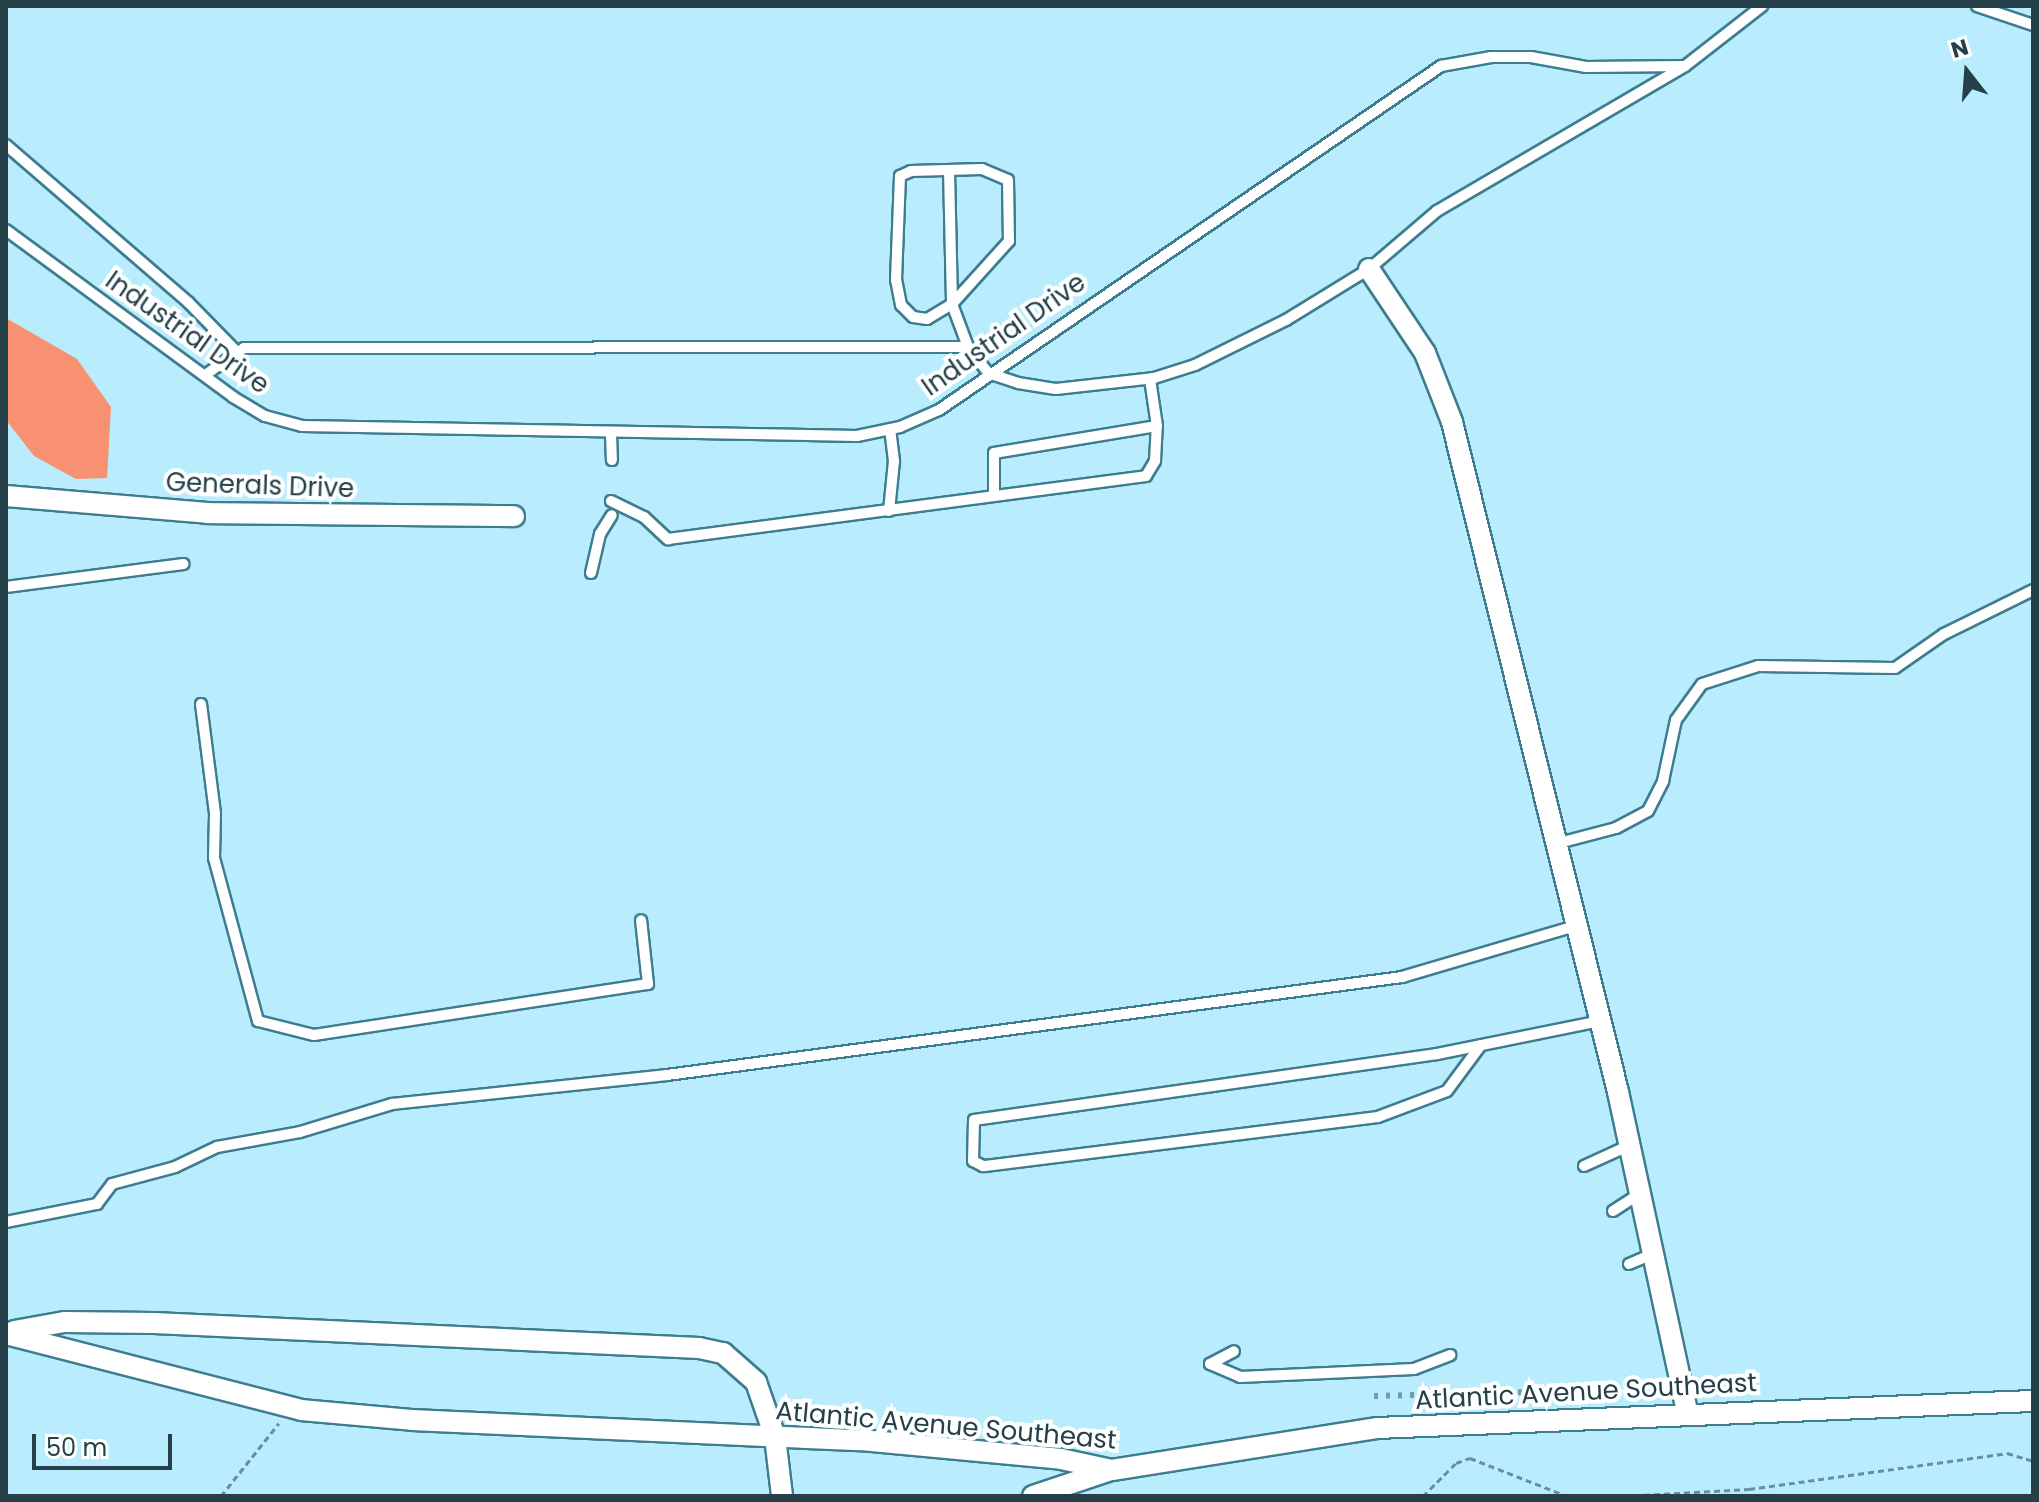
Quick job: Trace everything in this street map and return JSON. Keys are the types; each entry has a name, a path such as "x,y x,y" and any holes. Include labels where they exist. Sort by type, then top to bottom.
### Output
{"street":[{"path":"1369,269 1425,353 1445,398 1630,1145 1687,1412"},
{"name":"Generals Drive","path":"6,496 207,513 514,516"},
{"path":"6,1333 64,1322 154,1323 699,1348 723,1353 756,1382 775,1437 782,1496"},
{"name":"Atlantic Avenue Southeast","path":"6,1333 301,1410 948,1447 1112,1470 1377,1428 1687,1412 2033,1401"},
{"path":"1033,1496 1112,1470"}],"lane":[{"path":"949,170 952,304 968,347 988,373 1056,389 1150,379 1233,348 1369,269 1437,211 1685,66 1762,6"},
{"path":"1977,6 2033,25"},
{"name":"Industrial Drive","path":"6,230 265,416 302,426 611,434 857,436 890,429 939,410 988,373 1441,66 1491,57 1531,57 1586,67 1685,66"},
{"path":"6,145 188,302 238,353"},
{"path":"949,170 997,171 1008,180 1009,241 952,304 927,319 913,317 901,305 896,280 900,176 911,171 949,170"},
{"path":"205,375 244,348 968,347"},
{"path":"611,501 644,517 668,539 1146,476 1155,461 1157,426 1150,379"},
{"path":"994,496 994,453 1157,426"},
{"path":"889,511 894,461 890,429"},
{"path":"611,434 612,460"},
{"path":"591,573 600,534 612,515"},
{"path":"6,587 184,564"},
{"path":"1555,844 1616,828 1648,811 1663,781 1676,720 1702,684 1758,666 1895,668 1944,634 2033,590"},
{"path":"201,704 215,814 214,858 258,1021 314,1035 648,984 641,920"},
{"path":"6,1222 97,1204 112,1184 175,1167 217,1147 300,1132 392,1104 651,1077 1402,977 1575,926"},
{"path":"1481,1045 1447,1091 1378,1117 983,1166 973,1161 974,1120 1481,1045 1600,1021"},
{"path":"1584,1166 1630,1145"},
{"path":"1613,1211 1641,1193"},
{"path":"1629,1264 1655,1253"},
{"path":"1234,1351 1210,1364 1240,1377 1414,1369 1450,1355"}],"path":[{"path":"221,1496 279,1423"},
{"path":"1624,1496 1749,1489 2007,1453 2033,1461"},
{"path":"1423,1496 1456,1463 1470,1458 1567,1496"}],"shaded area":[{"path":"6,318 77,359 111,407 107,478 76,479 34,456 6,420"}],"railway":[{"path":"1374,1396 1585,1391"}]}
